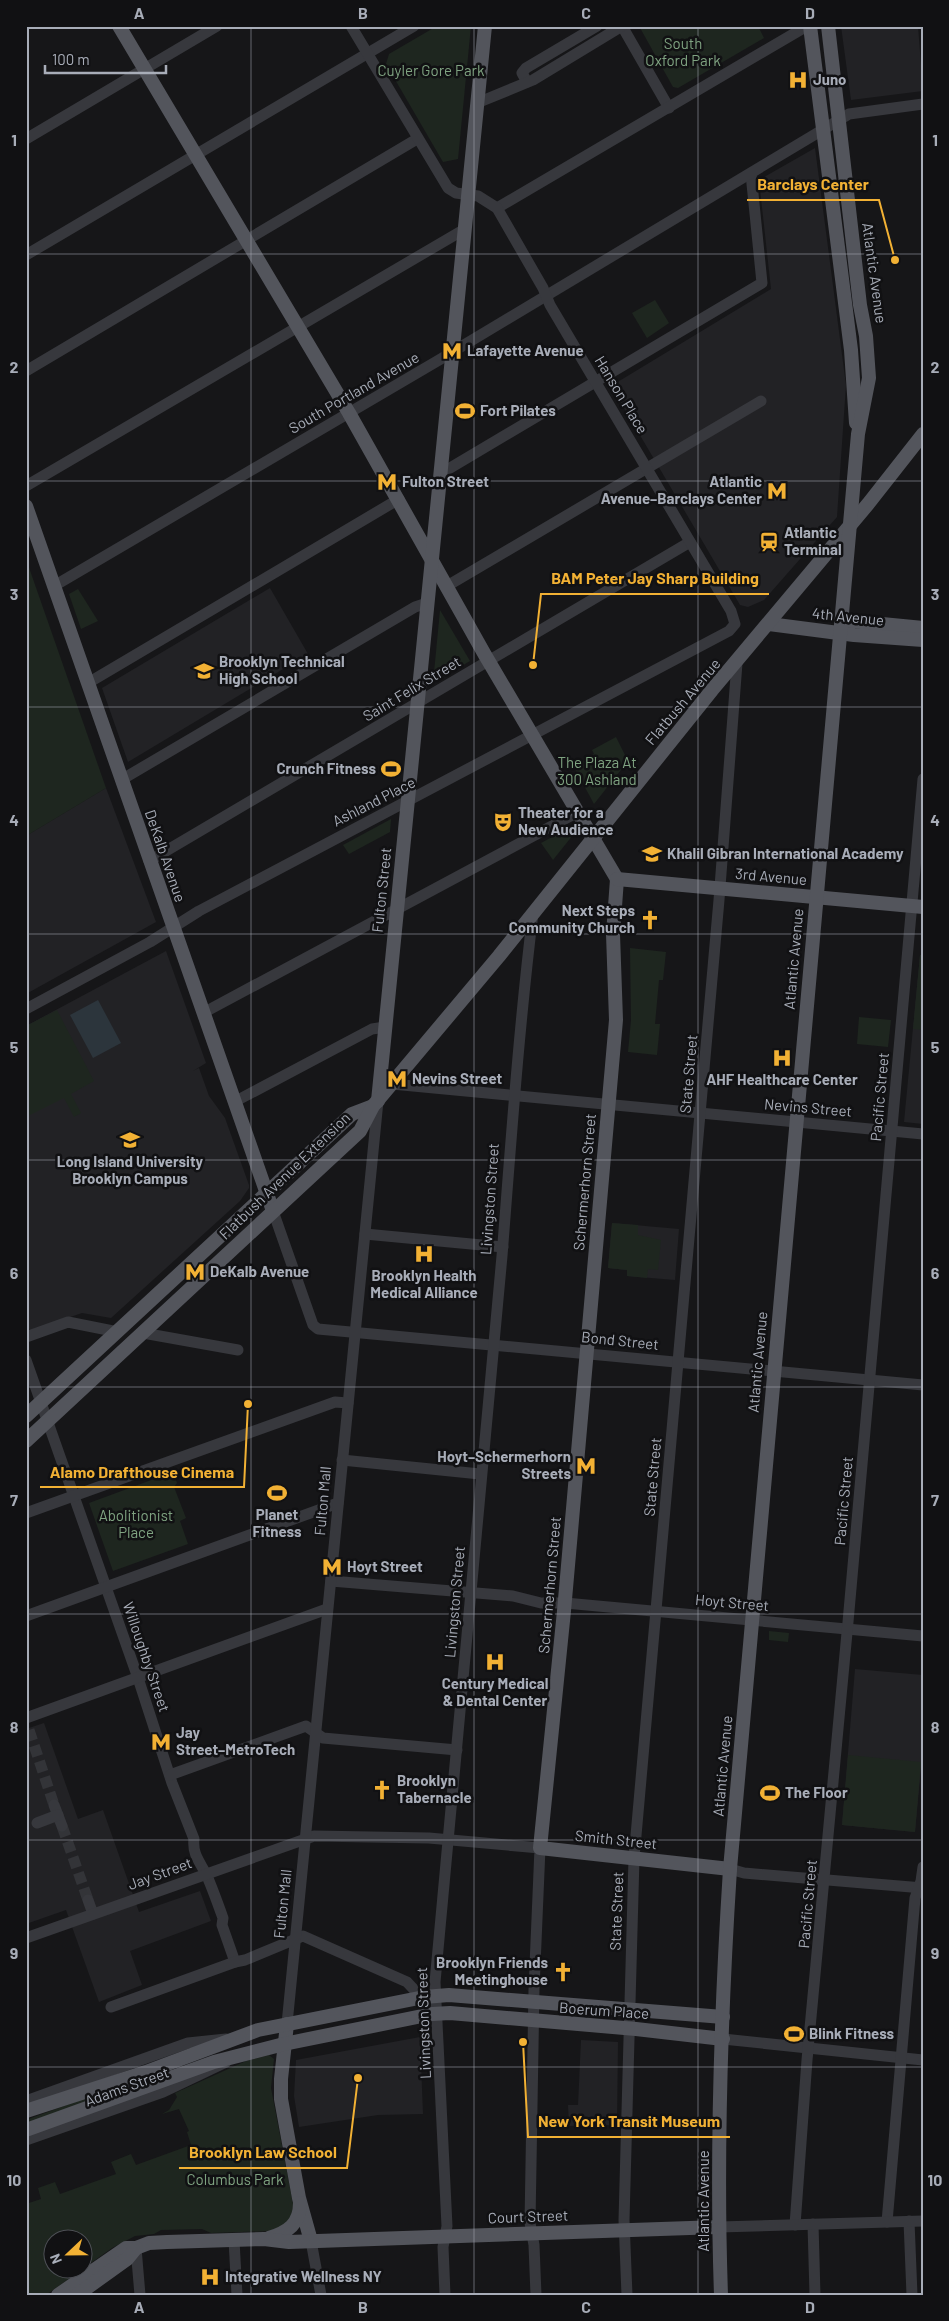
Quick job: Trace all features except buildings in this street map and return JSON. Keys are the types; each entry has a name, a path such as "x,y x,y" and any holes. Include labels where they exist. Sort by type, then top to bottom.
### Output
{"main road":[{"path":"119,26 349,413 488,660 617,879"},
{"name":"Fulton Street","path":"376,1104 485,26"},
{"name":"Atlantic Avenue","path":"808,26 851,358 858,434"},
{"name":"Atlantic Avenue","path":"721,2295 719,2227 722,2039 730,1869 849,527 858,434 869,386 868,356 828,26"},
{"name":"Flatbush Avenue","path":"376,1104 923,434"},
{"name":"DeKalb Avenue","path":"26,506 273,1211"},
{"name":"4th Avenue","path":"769,624 923,628"},
{"name":"4th Avenue","path":"840,626 923,640"},
{"name":"3rd Avenue","path":"617,879 917,907"},
{"name":"Schermerhorn Street","path":"540,1848 565,1603 616,1020 613,934 617,879"},
{"name":"Flatbush Avenue Extension","path":"26,1416 352,1114 376,1104"},
{"name":"Flatbush Avenue Extension","path":"26,1441 360,1131 376,1104"},
{"name":"Smith Street","path":"540,1848 730,1869"},
{"name":"Boerum Place","path":"287,2024 421,1997 435,1996 723,2017"},
{"name":"Boerum Place","path":"284,2044 436,2014 628,2028 722,2039"},
{"path":"287,2024 284,2044 282,2099 299,2198 311,2241"},
{"name":"Adams Street","path":"26,2111 143,2066 208,2050 230,2039 258,2030 287,2024"},
{"name":"Adams Street","path":"26,2130 236,2056 284,2044"},
{"path":"143,2066 147,2080 144,2087"},
{"path":"264,2239 287,2231 294,2225 299,2214 299,2198"},
{"name":"Court Street","path":"58,2295 123,2250 149,2243 264,2239 280,2242 719,2227"},
{"path":"77,2295 127,2260 136,2248"}],"street":[{"path":"26,139 217,26"},
{"path":"351,26 448,188 456,193 478,196 497,208 808,26"},
{"path":"26,255 414,26"},
{"path":"527,82 522,73 526,68 597,26"},
{"path":"477,103 527,82 622,26 669,108"},
{"name":"South Portland Avenue","path":"54,586 547,296 839,120 852,113 923,104"},
{"path":"26,371 417,139"},
{"path":"440,474 762,283 751,174"},
{"name":"Hanson Place","path":"497,208 596,382 731,611 735,624"},
{"path":"26,486 465,228"},
{"path":"851,358 868,356"},
{"path":"448,586 761,402"},
{"path":"88,683 399,499"},
{"name":"Saint Felix Street","path":"149,861 690,542"},
{"path":"121,780 415,607 427,603"},
{"name":"Ashland Place","path":"26,1009 173,928 199,911 533,736 729,631 735,624"},
{"name":"State Street","path":"627,2295 625,2231 628,2028 634,1858 720,889 737,663"},
{"name":"Pacific Street","path":"794,2225 892,1131 917,907 923,779"},
{"path":"203,1013 578,812"},
{"name":"Livingston Street","path":"445,2295 443,2248 447,2226 435,1982 480,1474 494,1345 525,976 533,914"},
{"path":"234,1102 372,1029 384,1027"},
{"name":"Nevins Street","path":"392,1084 923,1134"},
{"name":"Fulton Mall","path":"287,2024 366,1234 376,1104"},
{"name":"DeKalb Avenue","path":"273,1211 315,1328"},
{"path":"366,1234 502,1247"},
{"path":"26,1338 68,1322 118,1332"},
{"name":"Bond Street","path":"315,1328 923,1385"},
{"path":"143,1333 238,1350"},
{"name":"Willoughby Street","path":"26,1360 194,1839 193,1847 199,1864 206,1874 223,1918 222,1925 235,1962"},
{"path":"26,1512 335,1402 348,1403"},
{"path":"342,1460 480,1474"},
{"path":"26,1616 338,1503"},
{"name":"Hoyt Street","path":"331,1581 513,1596 541,1603 565,1603 923,1636"},
{"path":"26,1718 328,1610"},
{"path":"170,1775 306,1726 323,1738 457,1750"},
{"path":"37,1822 58,1815"},
{"name":"Smith Street","path":"305,1838 314,1836 449,1840 540,1848"},
{"name":"Jay Street","path":"26,1938 305,1838"},
{"name":"Schermerhorn Street","path":"536,2295 530,2214 534,2002 540,1848"},
{"path":"887,2222 916,1898 921,1888 923,1867"},
{"name":"Smith Street","path":"730,1869 744,1873 921,1888"},
{"path":"88,1900 93,1914"},
{"path":"111,2007 235,1962 260,1955 265,1950 308,1936 407,1982 421,1997"},
{"name":"Boerum Place","path":"722,2039 809,2050 923,2060"},
{"name":"Adams Street","path":"26,2140 163,2092 202,2075 236,2056"},
{"name":"Adams Street","path":"26,2101 143,2066"},
{"path":"909,2221 912,2295"},
{"name":"Court Street","path":"719,2227 923,2221"},
{"path":"813,2224 816,2295"},
{"path":"234,2240 237,2295"},
{"path":"311,2241 321,2295"},
{"path":"136,2248 140,2295"}],"shaded area":[{"path":"841,26 918,26 923,91 851,100"},
{"path":"815,148 846,385 837,517 764,600 748,607 740,605 611,386 771,289 759,180"},
{"name":"Brooklyn Technical High School","path":"270,588 308,654 128,762 102,688"},
{"path":"106,788 156,922 26,994 26,836"},
{"name":"Long Island University Brooklyn Campus","path":"166,951 206,1063 193,1071 199,1068 209,1096 225,1118 249,1188 240,1201 111,1318 82,1313 30,1331 26,1320 26,1026"},
{"path":"920,955 923,955 923,1124 904,1122"},
{"path":"98,1000 121,1043 93,1058 70,1015"},
{"path":"612,1223 679,1229 675,1280 627,1276 627,1270 608,1268"},
{"path":"855,1669 923,1675 923,1745 915,1832 842,1825"},
{"path":"44,1723 78,1819 103,1810 139,1912 200,1891 211,1921 130,1951 142,1985 99,2002 66,1910 26,1924 26,1729"},
{"path":"420,2037 423,2114 378,2115 299,2127 294,2096 296,2060"},
{"path":"581,2040 618,2042 617,2125 569,2126 568,2105 578,2105"}],"green space":[{"name":"Cuyler Gore Park","path":"437,26 471,26 458,159 443,162 386,64 389,54"},
{"name":"South Oxford Park","path":"639,26 758,26 764,38 678,88 673,87"},
{"path":"655,300 669,323 647,338 632,313"},
{"path":"26,559 106,788 26,836"},
{"path":"78,589 98,621 81,629 69,594"},
{"path":"440,610 470,661 433,683"},
{"name":"The Plaza At 300 Ashland","path":"616,737 628,761 594,804 574,767 594,754 592,750"},
{"path":"391,819 390,832 349,854 343,845"},
{"path":"569,828 573,835 553,860 541,843"},
{"path":"630,948 666,952 663,980 659,980 655,1024 660,1024 657,1055 628,1052 631,1020"},
{"path":"920,955 923,955 923,1030 913,1029"},
{"path":"57,1010 94,1081 71,1094 81,1113 74,1117 64,1098 26,1117 26,1026"},
{"path":"859,1017 891,1020 888,1047 857,1044"},
{"path":"612,1223 638,1225 638,1235 661,1240 658,1270 648,1269 647,1278 627,1276 627,1270 608,1268"},
{"name":"Abolitionist Place","path":"173,1472 177,1483 174,1487 186,1518 180,1521 188,1544 113,1571 89,1503"},
{"path":"769,1631 789,1633 788,1642 769,1640"},
{"path":"848,1755 921,1762 915,1832 842,1825"},
{"name":"Columbus Park","path":"269,2055 274,2059 271,2088 294,2209 293,2218 275,2231 211,2233 202,2229 161,2230 154,2234 135,2236 112,2248 92,2262 92,2228 42,2228 42,2278 70,2278 46,2295 26,2295 26,2204 41,2199 38,2188 55,2182 60,2194 116,2174 111,2162 131,2154 136,2165 191,2145 187,2132 189,2131 179,2109 162,2114 169,2110 177,2097 175,2093 246,2061"},
{"path":"132,2081 133,2083 26,2125 26,2120"}],"tunnel":[{"path":"29,1730 54,1805"},
{"path":"62,1826 88,1900"}],"place":[{"name":"Juno","path":"798,80"},
{"name":"Barclays Center","path":"895,260"},
{"name":"Lafayette Avenue","path":"452,351"},
{"name":"Fort Pilates","path":"465,411"},
{"name":"Fulton Street","path":"387,482"},
{"name":"Atlantic Avenue–Barclays Center","path":"777,491"},
{"name":"Atlantic Terminal","path":"769,542"},
{"name":"BAM Peter Jay Sharp Building","path":"533,665"},
{"name":"Brooklyn Technical High School","path":"204,671"},
{"name":"Crunch Fitness","path":"391,769"},
{"name":"Theater for a New Audience","path":"503,822"},
{"name":"Khalil Gibran International Academy","path":"652,854"},
{"name":"Next Steps Community Church","path":"650,920"},
{"name":"AHF Healthcare Center","path":"782,1058"},
{"name":"Nevins Street","path":"397,1079"},
{"name":"Long Island University Brooklyn Campus","path":"130,1140"},
{"name":"Brooklyn Health Medical Alliance","path":"424,1254"},
{"name":"DeKalb Avenue","path":"195,1272"},
{"name":"Alamo Drafthouse Cinema","path":"248,1404"},
{"name":"Hoyt–Schermerhorn Streets","path":"586,1466"},
{"name":"Planet Fitness","path":"277,1493"},
{"name":"Hoyt Street","path":"332,1567"},
{"name":"Century Medical & Dental Center","path":"495,1662"},
{"name":"Jay Street–MetroTech","path":"161,1742"},
{"name":"Brooklyn Tabernacle","path":"382,1790"},
{"name":"The Floor","path":"770,1793"},
{"name":"Brooklyn Friends Meetinghouse","path":"563,1972"},
{"name":"Blink Fitness","path":"794,2034"},
{"name":"New York Transit Museum","path":"523,2042"},
{"name":"Brooklyn Law School","path":"358,2078"},
{"name":"Integrative Wellness NY","path":"210,2277"}]}
